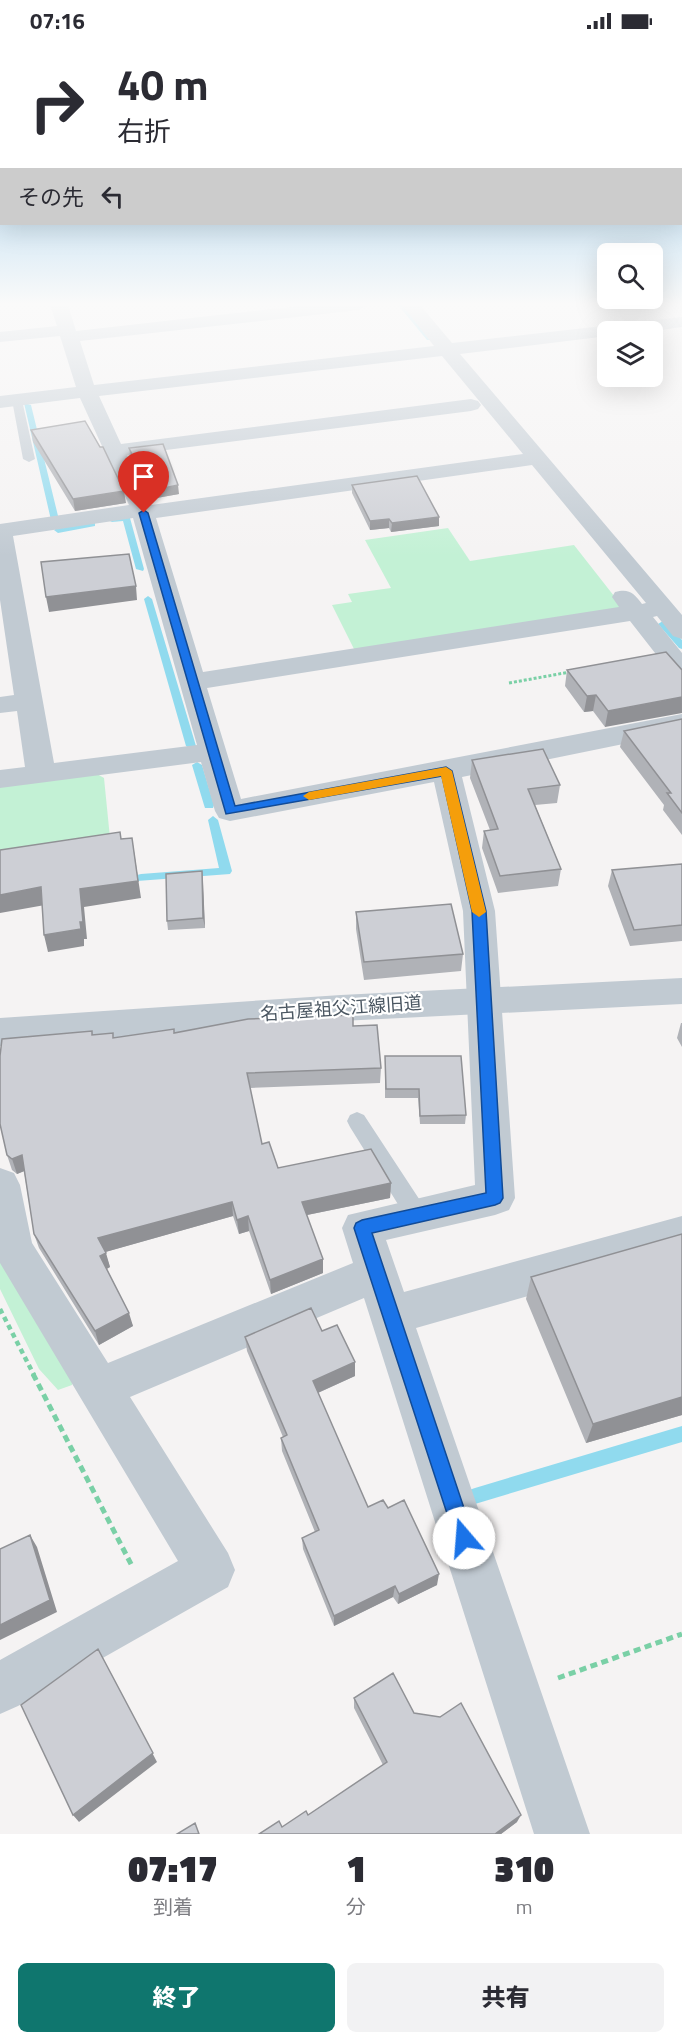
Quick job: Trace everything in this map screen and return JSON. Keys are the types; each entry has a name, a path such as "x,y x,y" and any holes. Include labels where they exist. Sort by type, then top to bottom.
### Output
{"street":[{"path":"86,389 143,511 230,811 446,771 682,723"},
{"path":"8,401 115,389"},
{"path":"461,389 471,405 586,550"},
{"path":"474,389 538,458 682,631"},
{"path":"115,450 471,405"},
{"path":"41,774 1,531 538,458"},
{"path":"608,577 682,670"},
{"path":"192,682 663,608"},
{"path":"0,705 29,701"},
{"path":"0,779 213,752"},
{"path":"446,771 479,911 486,999 495,1198 362,1228 562,1834"},
{"name":"名古屋祖父江線旧道","path":"0,1032 128,1021 486,999 682,992"},
{"path":"0,1185 14,1248 211,1570 0,1688"},
{"path":"391,1315 682,1234"},
{"path":"100,1388 377,1273"}],"lane":[{"path":"8,401 29,459"},
{"path":"357,1121 417,1215"}],"path":[{"path":"509,683 578,671"},
{"path":"0,1309 151,1604"},
{"path":"515,1694 682,1634"}],"green space":[{"path":"448,528 470,561 574,545 625,610 356,653 332,605 352,602 348,594 391,588 365,540"},
{"path":"97,774 104,778 110,838 0,859 0,787"},
{"path":"0,1228 73,1374 72,1385 58,1390 39,1369 0,1289"}],"building":[{"path":"85,421 100,447 103,447 124,491 73,499 31,430"},
{"path":"163,444 178,485 150,491 129,448"},
{"path":"417,476 439,517 392,523 389,519 370,521 352,485"},
{"path":"129,554 136,586 46,597 41,562"},
{"path":"666,652 682,670 682,697 608,711 596,695 587,696 567,670"},
{"path":"682,719 682,813 667,793 671,793 624,731"},
{"path":"543,749 560,785 528,789 561,869 500,876 484,831 498,829 472,760"},
{"path":"120,832 121,839 132,838 138,881 80,889 83,922 80,922 81,929 44,935 41,887 0,895 0,850"},
{"path":"682,864 682,925 634,930 612,870"},
{"path":"202,871 203,918 167,921 166,874"},
{"path":"451,904 463,954 364,962 356,912"},
{"path":"353,1015 353,1026 377,1025 381,1068 247,1073 262,1144 269,1142 278,1168 371,1149 391,1183 302,1202 323,1259 270,1280 248,1216 237,1220 232,1202 98,1238 106,1253 100,1256 129,1313 95,1331 34,1234 22,1155 12,1159 7,1155 0,1124 2,1039 92,1031 92,1035 113,1033 113,1038 174,1029 174,1033 248,1019"},
{"path":"385,1056 461,1056 466,1115 420,1116 419,1089 386,1089"},
{"path":"682,1234 682,1397 593,1424 531,1277"},
{"path":"311,1308 322,1331 337,1325 355,1362 313,1381 368,1507 383,1500 388,1508 404,1500 439,1574 399,1594 395,1586 334,1616 302,1538 319,1530 281,1438 287,1435 245,1337"},
{"path":"30,1535 50,1600 0,1625 0,1549"},
{"path":"98,1649 153,1753 73,1815 21,1705"},
{"path":"393,1673 414,1713 440,1717 461,1703 521,1815 495,1834 259,1834 279,1821 282,1827 306,1811 308,1815 387,1762 354,1698"},
{"path":"195,1823 199,1834 177,1834"}],"waterway":[{"path":"27,405 55,520"},
{"path":"112,520 126,518 140,569"},
{"path":"58,530 92,524"},
{"path":"148,599 191,746"},
{"path":"663,624 682,646"},
{"path":"197,765 209,805"},
{"path":"141,878 226,871 213,820"},
{"path":"475,1496 682,1434"}],"slow traffic":[{"path":"309,796 446,771 479,912"}],"route":[{"path":"144,513 230,811 446,771 479,911 486,999 495,1198 362,1228 464,1538"}]}
